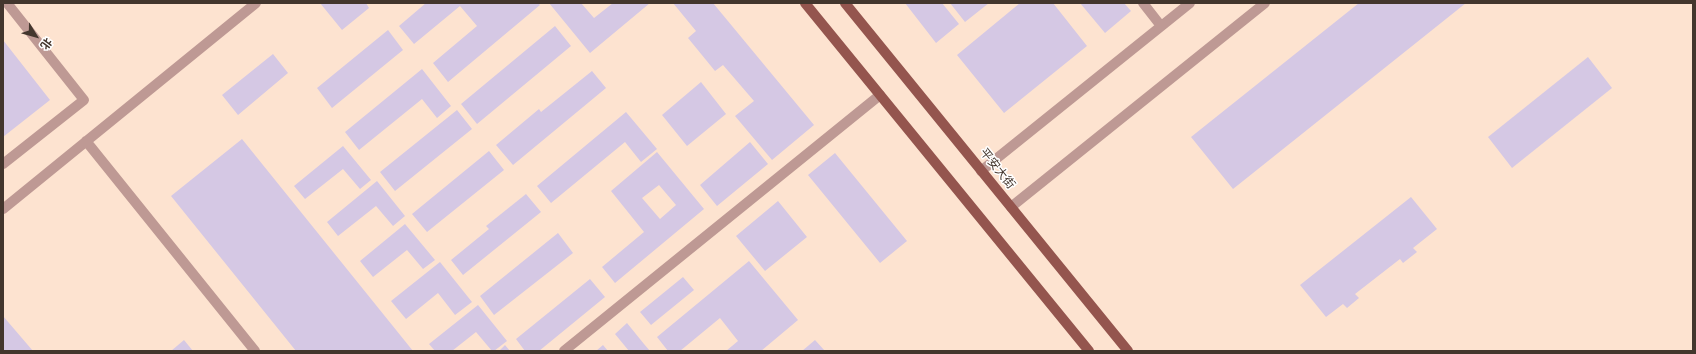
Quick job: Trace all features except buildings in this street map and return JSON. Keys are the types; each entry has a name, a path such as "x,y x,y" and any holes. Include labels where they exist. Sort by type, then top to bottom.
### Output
{"main road":[{"path":"806,3 1089,351"},
{"name":"平安大街","path":"845,3 1128,351"}],"street":[{"path":"3,164 84,100 7,3"},
{"path":"3,209 256,3"},
{"path":"1143,3 1162,26"},
{"path":"982,171 1190,3"},
{"path":"1011,207 1265,3"},
{"path":"564,351 880,95"},
{"path":"86,141 255,351"}]}
